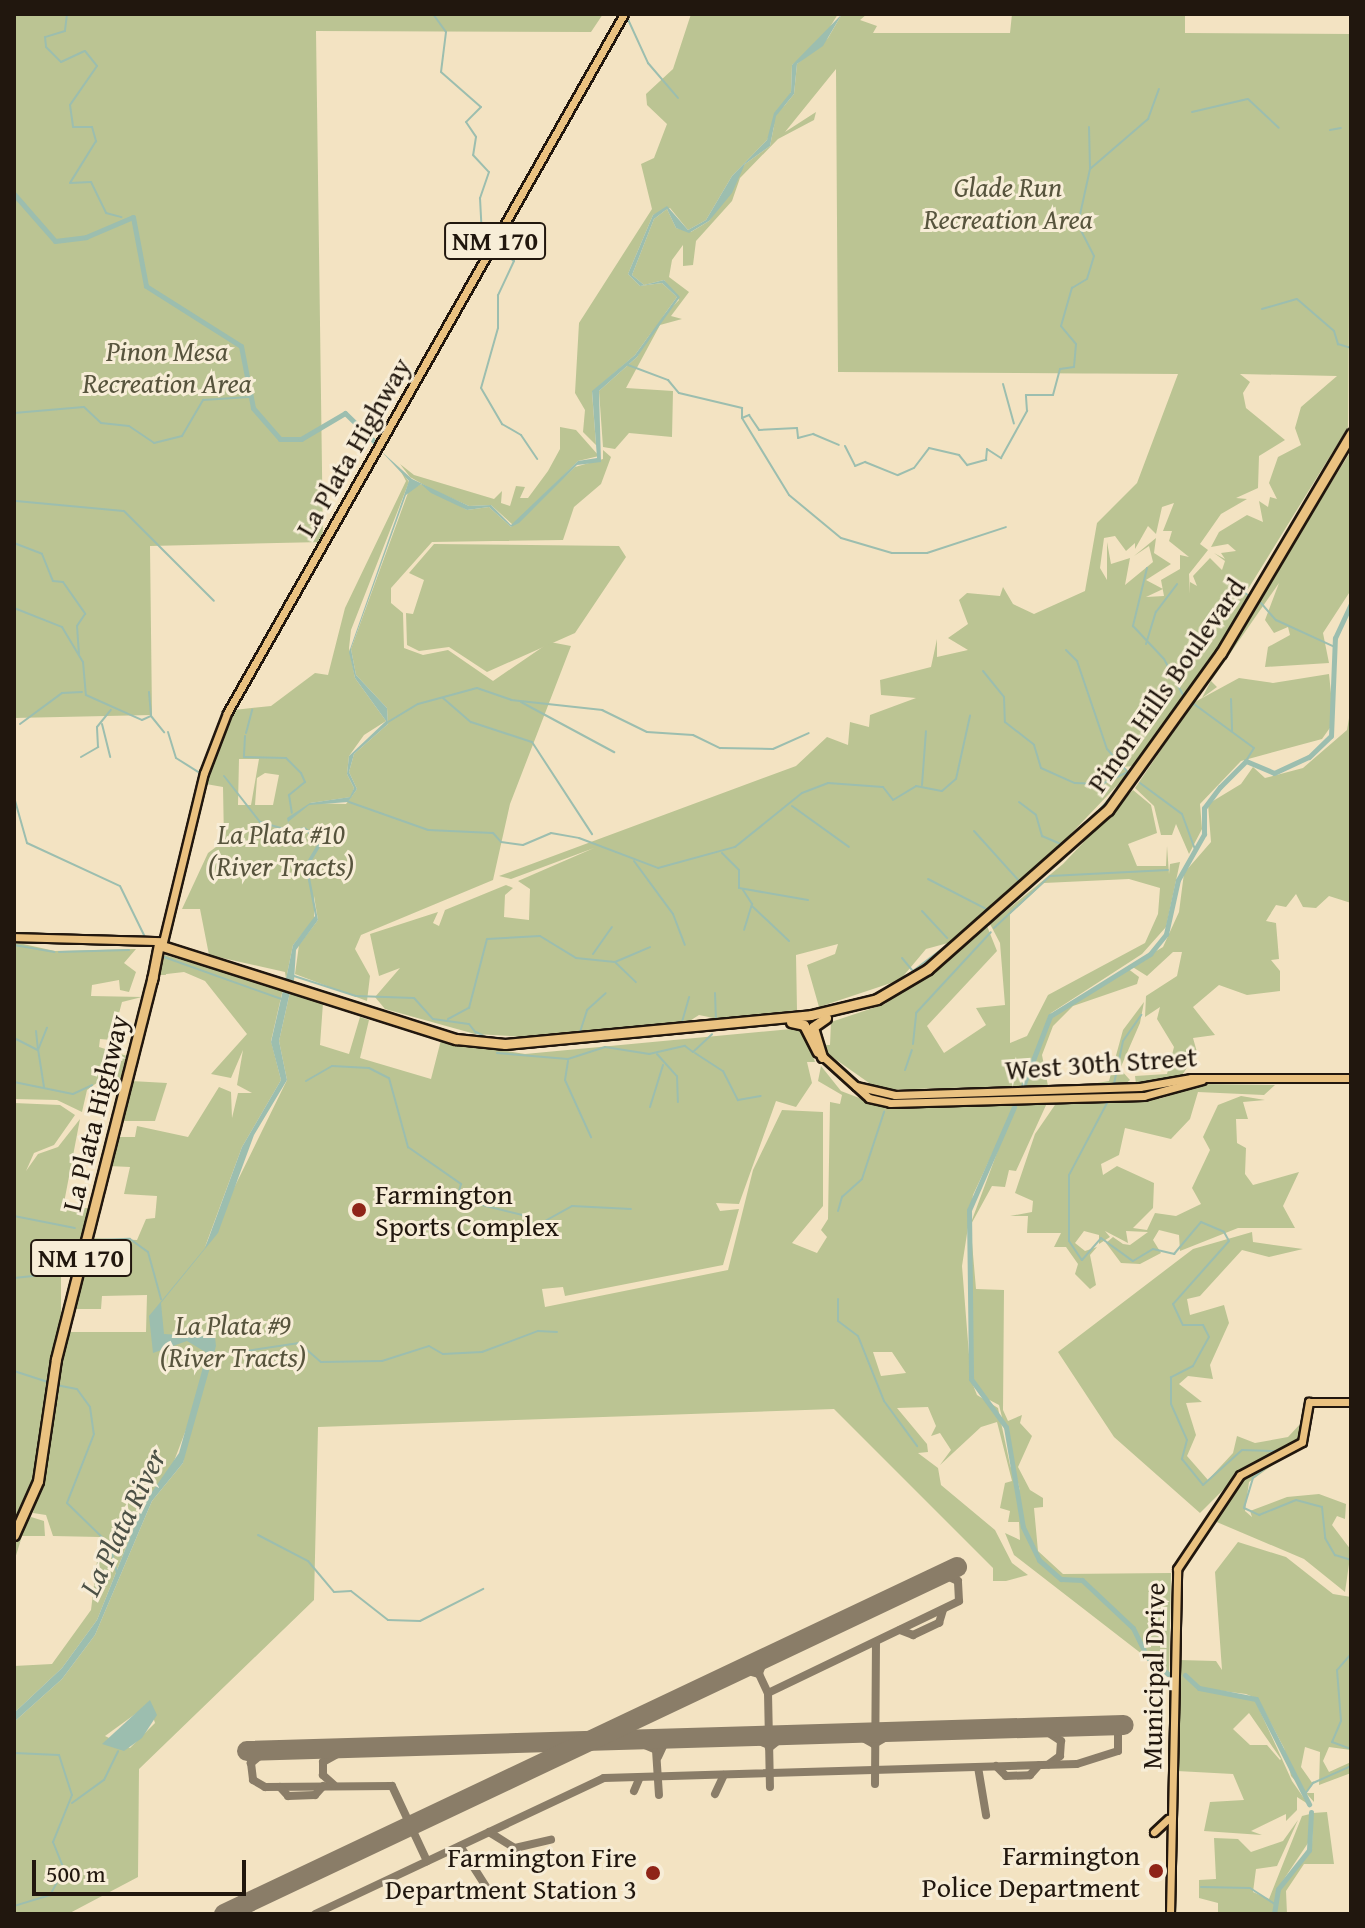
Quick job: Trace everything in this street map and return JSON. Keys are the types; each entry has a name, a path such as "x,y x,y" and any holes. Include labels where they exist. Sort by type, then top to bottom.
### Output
{"highway":[{"name":"Pinon Hills Boulevard","path":"160,948 476,1041 553,1042 807,1016 872,1001 928,969 1108,810 1221,653 1351,434"},
{"name":"La Plata Highway","path":"14,1535 38,1481 56,1359 160,948"},
{"path":"820,1054 815,1022 872,1001"},
{"path":"723,1023 800,1022 820,1054"}],"main road":[{"name":"La Plata Highway","path":"160,948 206,766 232,703 624,14"},
{"path":"14,937 139,944 160,948"},
{"path":"807,1016 820,1054"},
{"name":"West 30th Street","path":"820,1054 856,1086 906,1094 1220,1078 1351,1078"},
{"path":"1308,1431 1309,1402 1351,1402"},
{"name":"Municipal Drive","path":"1170,1914 1170,1814 1179,1562 1240,1475 1295,1448 1308,1431 1315,1410 1330,1402"},
{"path":"1154,1832 1170,1814"}],"green space":[{"name":"Pinon Mesa Recreation Area","path":"14,14 603,14 591,32 316,31 323,542 150,546 152,715 14,718"},
{"path":"691,14 838,14 820,43 792,65 791,92 767,140 732,176 706,220 688,230 670,208 653,215 628,274 640,286 662,283 677,297 635,355 592,392 596,445 583,432 585,410 575,393 579,323 652,209 641,164 654,158 667,124 647,105 646,94 673,69"},
{"name":"Glade Run Recreation Area","path":"842,14 867,14 860,20 877,26 873,33 1010,33 1012,14 1185,14 1185,33 1351,34 1348,427 1245,594 1249,598 1222,644 1134,766 1122,767 1128,774 1045,861 948,943 926,949 900,980 819,1007 807,965 835,954 838,944 796,955 797,1010 723,1020 699,1015 685,1024 541,1038 475,1034 385,1009 375,997 400,968 379,976 370,934 438,912 433,923 439,926 445,910 506,885 513,888 505,895 504,917 529,920 530,889 518,881 594,848 511,879 499,876 796,766 827,737 848,745 850,722 869,727 870,715 916,698 881,695 880,680 931,667 937,639 937,657 968,650 948,638 968,624 959,600 967,593 1000,596 1003,587 1013,604 1034,614 1085,591 1097,523 1137,483 1178,374 838,372 836,69 785,132 816,112 814,120 778,139 740,178 732,201 696,241 693,265 683,266 683,245 672,260 669,277 689,292 671,316 682,319 660,325 626,388 673,391 672,437 629,433 615,449 603,447 599,391 637,357 657,322 679,300 664,280 644,285 632,275 654,219 667,209 676,228 691,232 709,221 745,164 770,146 776,116 794,94 797,64 828,38","holes":["1240,374 1337,376 1301,407 1295,428 1301,445 1278,457 1269,483 1277,499 1270,497 1268,507 1259,501 1263,522 1247,515 1219,532 1211,547 1228,544 1236,551 1221,553 1225,559 1214,553 1225,561 1222,570 1210,558 1193,576 1197,586 1190,582 1190,594 1189,574 1208,550 1200,544 1221,514 1247,499 1236,498 1258,488 1259,456 1285,440 1246,408 1243,393 1250,382","1174,503 1163,531 1172,531 1169,541 1189,557 1180,555 1180,569 1161,580 1163,589 1146,580 1171,564 1154,553 1156,538 1134,556 1149,546 1153,562 1125,585 1130,558 1111,564 1107,542 1107,580 1100,568 1104,538 1115,536 1126,551 1135,543 1135,549 1148,526 1156,534 1162,507","1163,589 1164,596 1146,597"]},
{"path":"560,427 576,430 599,456 578,461 513,525 491,505 469,506 431,489 410,477 400,464 414,475 494,499 502,491 501,503 510,506 516,486 525,487 520,498 528,498 548,471 560,449"},
{"name":"La Plata #10 (River Tracts)","path":"603,450 611,457 601,484 574,507 563,540 432,542 391,588 391,603 403,613 404,648 423,655 448,650 493,681 550,642 571,646 510,804 493,880 361,935 355,949 370,976 367,1001 295,974 299,945 318,920 314,896 314,919 293,945 286,979 285,972 209,955 200,909 182,909 208,853 224,841 223,787 206,784 217,750 234,710 271,706 315,673 328,675 345,608 406,481 398,466 409,482 351,630 349,648 355,678 386,721 364,735 349,756 347,774 354,788 351,797 310,803 346,804 357,789 349,772 354,754 388,724 387,708 356,675 351,649 409,490 421,484 467,510 489,507 511,527 575,467 603,459","holes":["239,759 259,759 251,805 238,805","265,773 279,775 273,805 255,805 257,778"]},
{"path":"1351,451 1351,590 1323,633 1329,663 1265,667 1268,647 1290,635 1288,627 1274,633 1265,620 1279,583 1211,681 1217,687 1202,698 1216,671 1287,553"},
{"path":"434,544 619,546 626,557 575,633 487,672 449,647 419,651 407,645 406,613 413,614 424,580 409,573"},
{"path":"1329,674 1334,722 1322,739 1241,761 1200,804 1202,829 1189,854 1176,824 1172,835 1161,835 1154,806 1135,788 1193,703 1239,678 1273,683"},
{"path":"1351,706 1351,903 1329,896 1316,908 1303,907 1296,894 1286,907 1276,905 1266,921 1276,923 1279,959 1271,960 1280,971 1280,991 1247,995 1219,985 1193,1007 1215,1035 1193,1038 1197,1052 1181,1077 1136,1084 1135,1076 1167,1074 1174,1047 1157,1019 1160,1007 1145,1017 1146,996 1177,976 1182,952 1173,952 1147,976 1131,966 1163,947 1179,912 1184,873 1211,842 1208,804 1241,784 1253,767 1265,778 1303,768 1347,730"},
{"path":"1133,790 1151,805 1157,833 1128,844 1137,866 1166,866 1167,846 1169,874 1170,864 1180,862 1166,927 1142,954 1051,1013 1022,1086 879,1090 828,1054 822,1045 830,1045 831,1022 885,1004 987,926 997,951 927,1026 944,1053 986,1025 976,1008 1005,1005 1000,943 990,924 1063,864","holes":["1129,879 1160,888 1158,914 1145,943 1048,995 1027,1036 1010,1043 1010,914 1044,883"]},
{"path":"14,942 55,951 136,949 124,963 136,972 129,992 120,990 119,980 92,985 91,996 142,997 122,1002 112,1040 100,1039 99,1047 127,1056 121,1082 98,1082 87,1090 82,1112 57,1100 14,1099"},
{"name":"La Plata #9 (River Tracts)","path":"165,955 283,989 271,1041 281,1080 242,1147 205,1247 287,1080 279,1041 290,992 323,1003 320,1045 349,1054 360,1017 369,1020 360,1058 431,1079 441,1040 525,1054 802,1028 815,1062 807,1062 812,1083 796,1107 776,1101 739,1204 716,1203 720,1211 739,1209 723,1265 565,1296 563,1287 542,1289 545,1307 728,1270 753,1170 782,1110 823,1112 823,1206 792,1243 817,1253 827,1237 821,1230 828,1219 830,1102 840,1104 842,1095 818,1081 821,1066 841,1091 888,1109 1047,1103 1016,1171 1009,1170 1005,1187 992,1186 969,1228 1014,1107 973,1195 962,1266 971,1380 977,1395 998,1408 1010,1465 1020,1491 999,1405 980,1395 973,1380 971,1231 976,1289 1004,1290 1003,1410 1008,1421 1022,1415 1020,1423 1032,1436 1018,1467 1030,1490 1043,1498 1043,1507 1034,1508 1038,1551 1063,1574 1171,1573 1169,1675 1014,1555 1005,1533 1020,1540 1019,1522 1008,1522 1010,1511 1000,1508 1005,1483 1012,1481 997,1422 981,1427 940,1465 951,1450 940,1433 931,1436 936,1426 928,1407 897,1408 927,1444 928,1452 918,1453 938,1468 941,1485 995,1530 1012,1563 1028,1575 1006,1581 993,1581 993,1568 834,1409 318,1427 314,1600 139,1769 138,1877 68,1914 14,1914 14,1722 62,1679 95,1635 152,1501 183,1463 187,1427 168,1477 143,1505 97,1620 62,1668 14,1713 14,1666 52,1664 91,1610 100,1537 53,1536 46,1515 33,1513 50,1427 41,1427 32,1486 14,1526 14,1103 60,1105 75,1115 54,1145 34,1153 26,1171 38,1154 58,1147 80,1119 63,1208 89,1208 76,1259 61,1256 61,1353 67,1332 146,1332 147,1295 102,1296 101,1309 73,1309 91,1238 137,1240 146,1219 155,1218 157,1196 124,1194 130,1167 109,1166 116,1137 135,1137 137,1126 188,1137 219,1087 231,1092 232,1118 238,1093 252,1093 237,1085 243,1050 231,1078 211,1074 247,1034 205,981 184,972 158,975","holes":["873,1352 892,1352 906,1373 881,1376","149,1704 155,1723 130,1748 105,1736"]},
{"path":"1127,968 1139,977 1137,984 1073,1006 1053,1026 1042,1055 1048,1086 1024,1086 1049,1019"},
{"path":"1144,1002 1140,1023 1120,1069 1130,1080 1124,1085 1086,1085 1109,1081 1123,1030"},
{"path":"131,1081 167,1083 155,1121 121,1121"},
{"path":"1205,1084 1275,1085 1264,1095 1198,1092 1190,1119 1171,1139 1125,1128 1119,1155 1101,1164 1103,1175 1117,1166 1154,1183 1153,1208 1133,1228 1147,1230 1155,1213 1176,1216 1201,1204 1192,1188 1210,1150 1203,1137 1218,1105 1241,1096 1265,1100 1243,1102 1248,1119 1236,1119 1237,1143 1246,1148 1245,1174 1253,1185 1299,1172 1283,1206 1295,1228 1238,1228 1180,1251 1179,1235 1159,1230 1153,1240 1161,1253 1140,1264 1121,1263 1106,1243 1113,1237 1130,1245 1148,1232 1126,1231 1128,1243 1105,1231 1110,1237 1099,1244 1099,1235 1084,1231 1075,1243 1085,1251 1097,1247 1090,1255 1096,1285 1090,1289 1075,1274 1078,1264 1066,1247 1054,1247 1061,1233 1027,1233 1028,1216 1010,1216 1032,1212 1033,1201 1015,1193 1035,1134 1057,1102 1159,1099"},
{"path":"1252,1232 1253,1242 1303,1249 1269,1257 1242,1250 1200,1296 1187,1299 1190,1315 1224,1305 1229,1323 1210,1365 1213,1379 1188,1376 1179,1384 1202,1402 1186,1403 1196,1435 1187,1456 1208,1480 1233,1453 1237,1436 1255,1443 1288,1437 1303,1421 1302,1437 1244,1469 1200,1513 1114,1437 1058,1352 1193,1249"},
{"path":"1284,1457 1249,1482 1245,1511 1252,1517 1250,1511 1287,1497 1319,1494 1346,1504 1345,1519 1337,1516 1332,1525 1351,1550 1345,1592 1304,1559 1212,1520 1246,1474"},
{"path":"31,1517 44,1521 45,1536 22,1536 14,1562 14,1544"},
{"path":"1238,1542 1286,1557 1333,1594 1351,1597 1351,1750 1329,1747 1323,1761 1329,1772 1351,1762 1351,1773 1319,1785 1320,1752 1305,1747 1301,1767 1313,1784 1306,1793 1291,1776 1284,1748 1258,1699 1246,1694 1199,1688 1255,1700 1292,1781 1308,1804 1297,1797 1297,1810 1286,1821 1286,1814 1251,1831 1262,1835 1204,1831 1210,1802 1244,1800 1233,1774 1177,1771 1179,1660 1216,1661 1222,1670 1215,1572","holes":["1249,1713 1281,1759 1267,1745 1250,1745 1233,1729"]},
{"path":"1327,1812 1334,1864 1304,1864 1286,1891 1287,1914 1275,1914 1280,1887 1312,1845 1313,1813"},
{"path":"1310,1814 1310,1840 1278,1888 1273,1914 1218,1914 1218,1903 1199,1898 1199,1880 1216,1879 1214,1838 1238,1839 1251,1852 1283,1841 1298,1820 1277,1866 1256,1869 1253,1892 1269,1899 1302,1816"}],"shaded area":[{"path":"842,14 823,46 797,64 794,94 776,116 770,146 745,164 732,193 709,221 689,233 676,228 667,209 654,219 632,275 644,285 664,280 680,297 637,357 599,391 601,462 577,465 519,523 511,527 489,507 467,510 431,493 421,484 406,495 351,649 356,675 387,708 388,724 354,754 349,772 357,789 348,802 309,805 288,822 291,830 305,827 314,834 320,847 308,867 318,920 296,950 294,981 286,979 293,945 315,916 305,865 317,845 305,830 290,832 287,818 310,803 350,797 354,788 347,774 349,756 386,721 355,678 349,652 409,481 381,451 412,479 469,506 491,505 511,525 578,461 597,458 592,391 635,355 677,297 662,283 640,286 628,274 653,215 667,206 688,230 706,220 732,176 767,140 774,113 791,92 792,65"},
{"path":"283,990 290,992 279,1041 287,1080 254,1135 218,1233 161,1303 164,1334 215,1337 216,1346 183,1463 152,1501 95,1635 62,1679 14,1722 14,1713 62,1668 97,1620 143,1505 179,1453 207,1353 187,1341 153,1353 149,1316 205,1248 242,1147 281,1080 271,1042"},
{"path":"150,1700 157,1715 142,1738 124,1751 102,1744"}],"waterway":[{"path":"67,14 65,31 45,37 46,47 61,62 85,51 97,66 70,105 73,127 92,127 96,141 70,183 91,182 106,213 121,217"},
{"path":"433,14 446,32 441,72 481,107 466,122 476,137 473,155 489,172 480,198 482,237 514,261 498,295 498,328 481,388 502,424 521,435 537,459"},
{"path":"626,15 648,63 678,98"},
{"path":"845,446 855,466 865,462 898,475 914,468 929,448 959,455 967,465 986,460 987,449 1001,458 1027,411 1026,395 1053,395 1060,369 1074,367 1076,344 1061,326 1072,288 1087,279 1094,256 1078,224 1090,169 1148,119 1159,89"},
{"path":"1192,112 1248,99 1279,128"},
{"path":"1089,127 1090,168"},
{"path":"1330,130 1341,128"},
{"path":"14,194 55,241 86,237 133,217 146,286 241,346 253,408 280,439 301,439 345,413 379,446"},
{"path":"1262,309 1297,299 1334,331 1338,344 1351,348"},
{"path":"628,365 668,380 679,393 742,408 742,418 749,415 759,430 797,428 798,438 813,434 839,445"},
{"path":"1003,384 1014,424"},
{"path":"14,413 84,407 101,423 129,426 154,443 182,436 203,400 249,397"},
{"path":"742,418 789,495 841,538 892,553 927,553 1006,527"},
{"path":"16,501 124,511 214,601"},
{"path":"14,543 42,554 53,581 63,582 85,614 77,626 79,654"},
{"path":"1147,568 1133,626 1164,659 1184,697"},
{"path":"1146,644 1156,612 1177,584"},
{"path":"1245,593 1249,596"},
{"path":"1261,603 1276,620 1335,647"},
{"path":"1023,1086 1050,1016 1150,954 1166,934 1178,880 1204,834 1204,808 1220,787 1246,761 1274,773 1309,757 1331,736 1335,638 1351,603"},
{"path":"14,608 62,627 83,662 86,695 142,720 151,716 164,732"},
{"path":"1066,650 1077,661 1107,749 1128,772"},
{"path":"983,671 1004,697 1005,722 1034,745 1041,768 1075,783 1102,784 1128,772"},
{"path":"388,722 418,704 477,688 511,700 602,710 647,732 693,735 720,748 773,749 809,733"},
{"path":"20,724 62,693 82,692"},
{"path":"149,692 151,715"},
{"path":"443,698 471,722 532,742 592,834"},
{"path":"1231,699 1232,731"},
{"path":"521,702 614,752"},
{"path":"1194,704 1254,748 1246,761"},
{"path":"81,757 98,747 97,727 111,710"},
{"path":"246,733 252,710"},
{"path":"349,802 428,830 493,833 501,842 523,845 551,833 579,838 658,868 735,847 802,793 828,783 883,787 893,800 916,786 942,791 956,779 970,716"},
{"path":"102,724 110,757"},
{"path":"922,785 926,731"},
{"path":"168,732 176,758 198,772"},
{"path":"245,736 244,757 286,758 301,773 305,782 289,795 292,813"},
{"path":"224,776 260,822 296,832"},
{"path":"1140,783 1182,814 1196,852"},
{"path":"1093,817 1113,795"},
{"path":"14,797 27,843 120,886 145,937"},
{"path":"1019,802 1036,815 1042,836 1063,845"},
{"path":"792,806 849,847"},
{"path":"974,831 1021,883"},
{"path":"722,853 739,870 739,888 808,900"},
{"path":"634,861 673,914 685,945"},
{"path":"994,928 1050,876 1168,870"},
{"path":"928,879 988,910"},
{"path":"743,890 752,904 744,930"},
{"path":"752,906 789,941"},
{"path":"922,911 947,938"},
{"path":"593,954 612,927"},
{"path":"913,1044 916,1013 991,932"},
{"path":"902,958 913,971 963,933"},
{"path":"448,1019 469,1008 487,939 540,936 576,958 615,962 650,947"},
{"path":"14,945 54,952"},
{"path":"59,952 129,950"},
{"path":"164,957 281,999"},
{"path":"615,962 636,982"},
{"path":"294,976 356,996 414,998 433,1019 469,1024 476,1033"},
{"path":"580,1032 587,1010 606,993"},
{"path":"715,993 716,1020"},
{"path":"682,1022 689,997"},
{"path":"1114,1084 1123,1041 1141,1015"},
{"path":"44,1087 38,1050 47,1028"},
{"path":"14,1038 38,1050 36,1031"},
{"path":"476,1032 488,1038"},
{"path":"497,1053 568,1059 605,1047 649,1054 685,1046 693,1052 712,1034"},
{"path":"905,1070 912,1050"},
{"path":"695,1053 723,1071 738,1100 761,1096"},
{"path":"657,1054 677,1076 678,1102"},
{"path":"568,1061 565,1080 591,1137"},
{"path":"650,1107 663,1065"},
{"path":"306,1081 332,1066 369,1068 389,1078 408,1147 461,1184 458,1195 466,1201 522,1215 536,1226 572,1206 631,1209"},
{"path":"14,1082 73,1094 92,1085"},
{"path":"1107,1103 1069,1175 1069,1241 1082,1260 1101,1238 1133,1261 1153,1249 1174,1254 1201,1222 1224,1232 1229,1241 1173,1304 1183,1325 1203,1325 1209,1337 1193,1366 1171,1377 1171,1404 1187,1440 1182,1459 1203,1485 1242,1450 1277,1451"},
{"path":"1014,1107 969,1210 971,1379 1006,1427 1023,1527 1039,1560 1061,1579 1082,1580 1133,1628 1147,1657 1168,1674"},
{"path":"838,1211 842,1197 862,1179 884,1112"},
{"path":"14,1216 75,1228"},
{"path":"95,1240 130,1239 148,1252 161,1299"},
{"path":"14,1278 33,1276 59,1254 76,1256"},
{"path":"838,1299 838,1321 858,1336 884,1401 917,1446"},
{"path":"213,1356 299,1343 321,1362 382,1361 429,1346 443,1354 482,1352 538,1331 557,1332"},
{"path":"14,1371 50,1383"},
{"name":"La Plata River","path":"56,1385 77,1389 90,1407 94,1434 67,1503 110,1545 117,1573"},
{"path":"1281,1456 1253,1478 1244,1508 1259,1515 1296,1500 1322,1507 1325,1538 1335,1555 1351,1560"},
{"path":"258,1535 308,1561 334,1592 351,1591 388,1620 420,1621 483,1589"},
{"path":"1351,1654 1337,1670 1341,1721 1332,1742 1351,1749"},
{"path":"1185,1675 1199,1688 1256,1699 1309,1804"},
{"path":"72,1803 104,1780 118,1751"},
{"path":"14,1753 59,1755 72,1795 53,1842 64,1869 50,1895 14,1906"},
{"path":"1305,1794 1313,1783 1351,1766"},
{"path":"1274,1914 1278,1889 1309,1850 1311,1812"},
{"path":"1201,1887 1250,1888 1276,1905"}],"taxiway":[{"path":"768,1693 959,1601 958,1581 943,1574"},
{"path":"900,1630 913,1635 939,1623 943,1610"},
{"path":"875,1784 876,1642"},
{"path":"759,1673 765,1658"},
{"path":"741,1669 759,1674"},
{"path":"759,1674 768,1693 770,1787"},
{"path":"315,1914 604,1778 1077,1764 1118,1751 1118,1732 1104,1726"},
{"path":"1041,1728 1061,1741 1060,1756 1049,1764"},
{"path":"854,1733 874,1744 893,1733"},
{"path":"769,1748 785,1735"},
{"path":"749,1736 768,1745"},
{"path":"658,1757 664,1744 683,1738"},
{"path":"633,1740 656,1750 659,1795"},
{"path":"334,1785 323,1775 323,1762 348,1748"},
{"path":"267,1750 251,1763 253,1780 265,1787 392,1786 427,1861"},
{"path":"996,1766 1006,1776 1030,1775 1039,1765"},
{"path":"978,1767 986,1815"},
{"path":"715,1794 724,1775"},
{"path":"634,1791 640,1777"},
{"path":"280,1787 288,1796 315,1795 323,1786"},
{"path":"489,1832 515,1848 551,1840"},
{"path":"460,1846 487,1888"}],"runway":[{"path":"224,1914 957,1567"},
{"path":"247,1751 1124,1725"}],"place":[{"name":"Farmington Sports Complex","path":"359,1210"},
{"name":"Farmington Police Department","path":"1156,1871"},
{"name":"Farmington Fire Department Station 3","path":"653,1873"}]}
